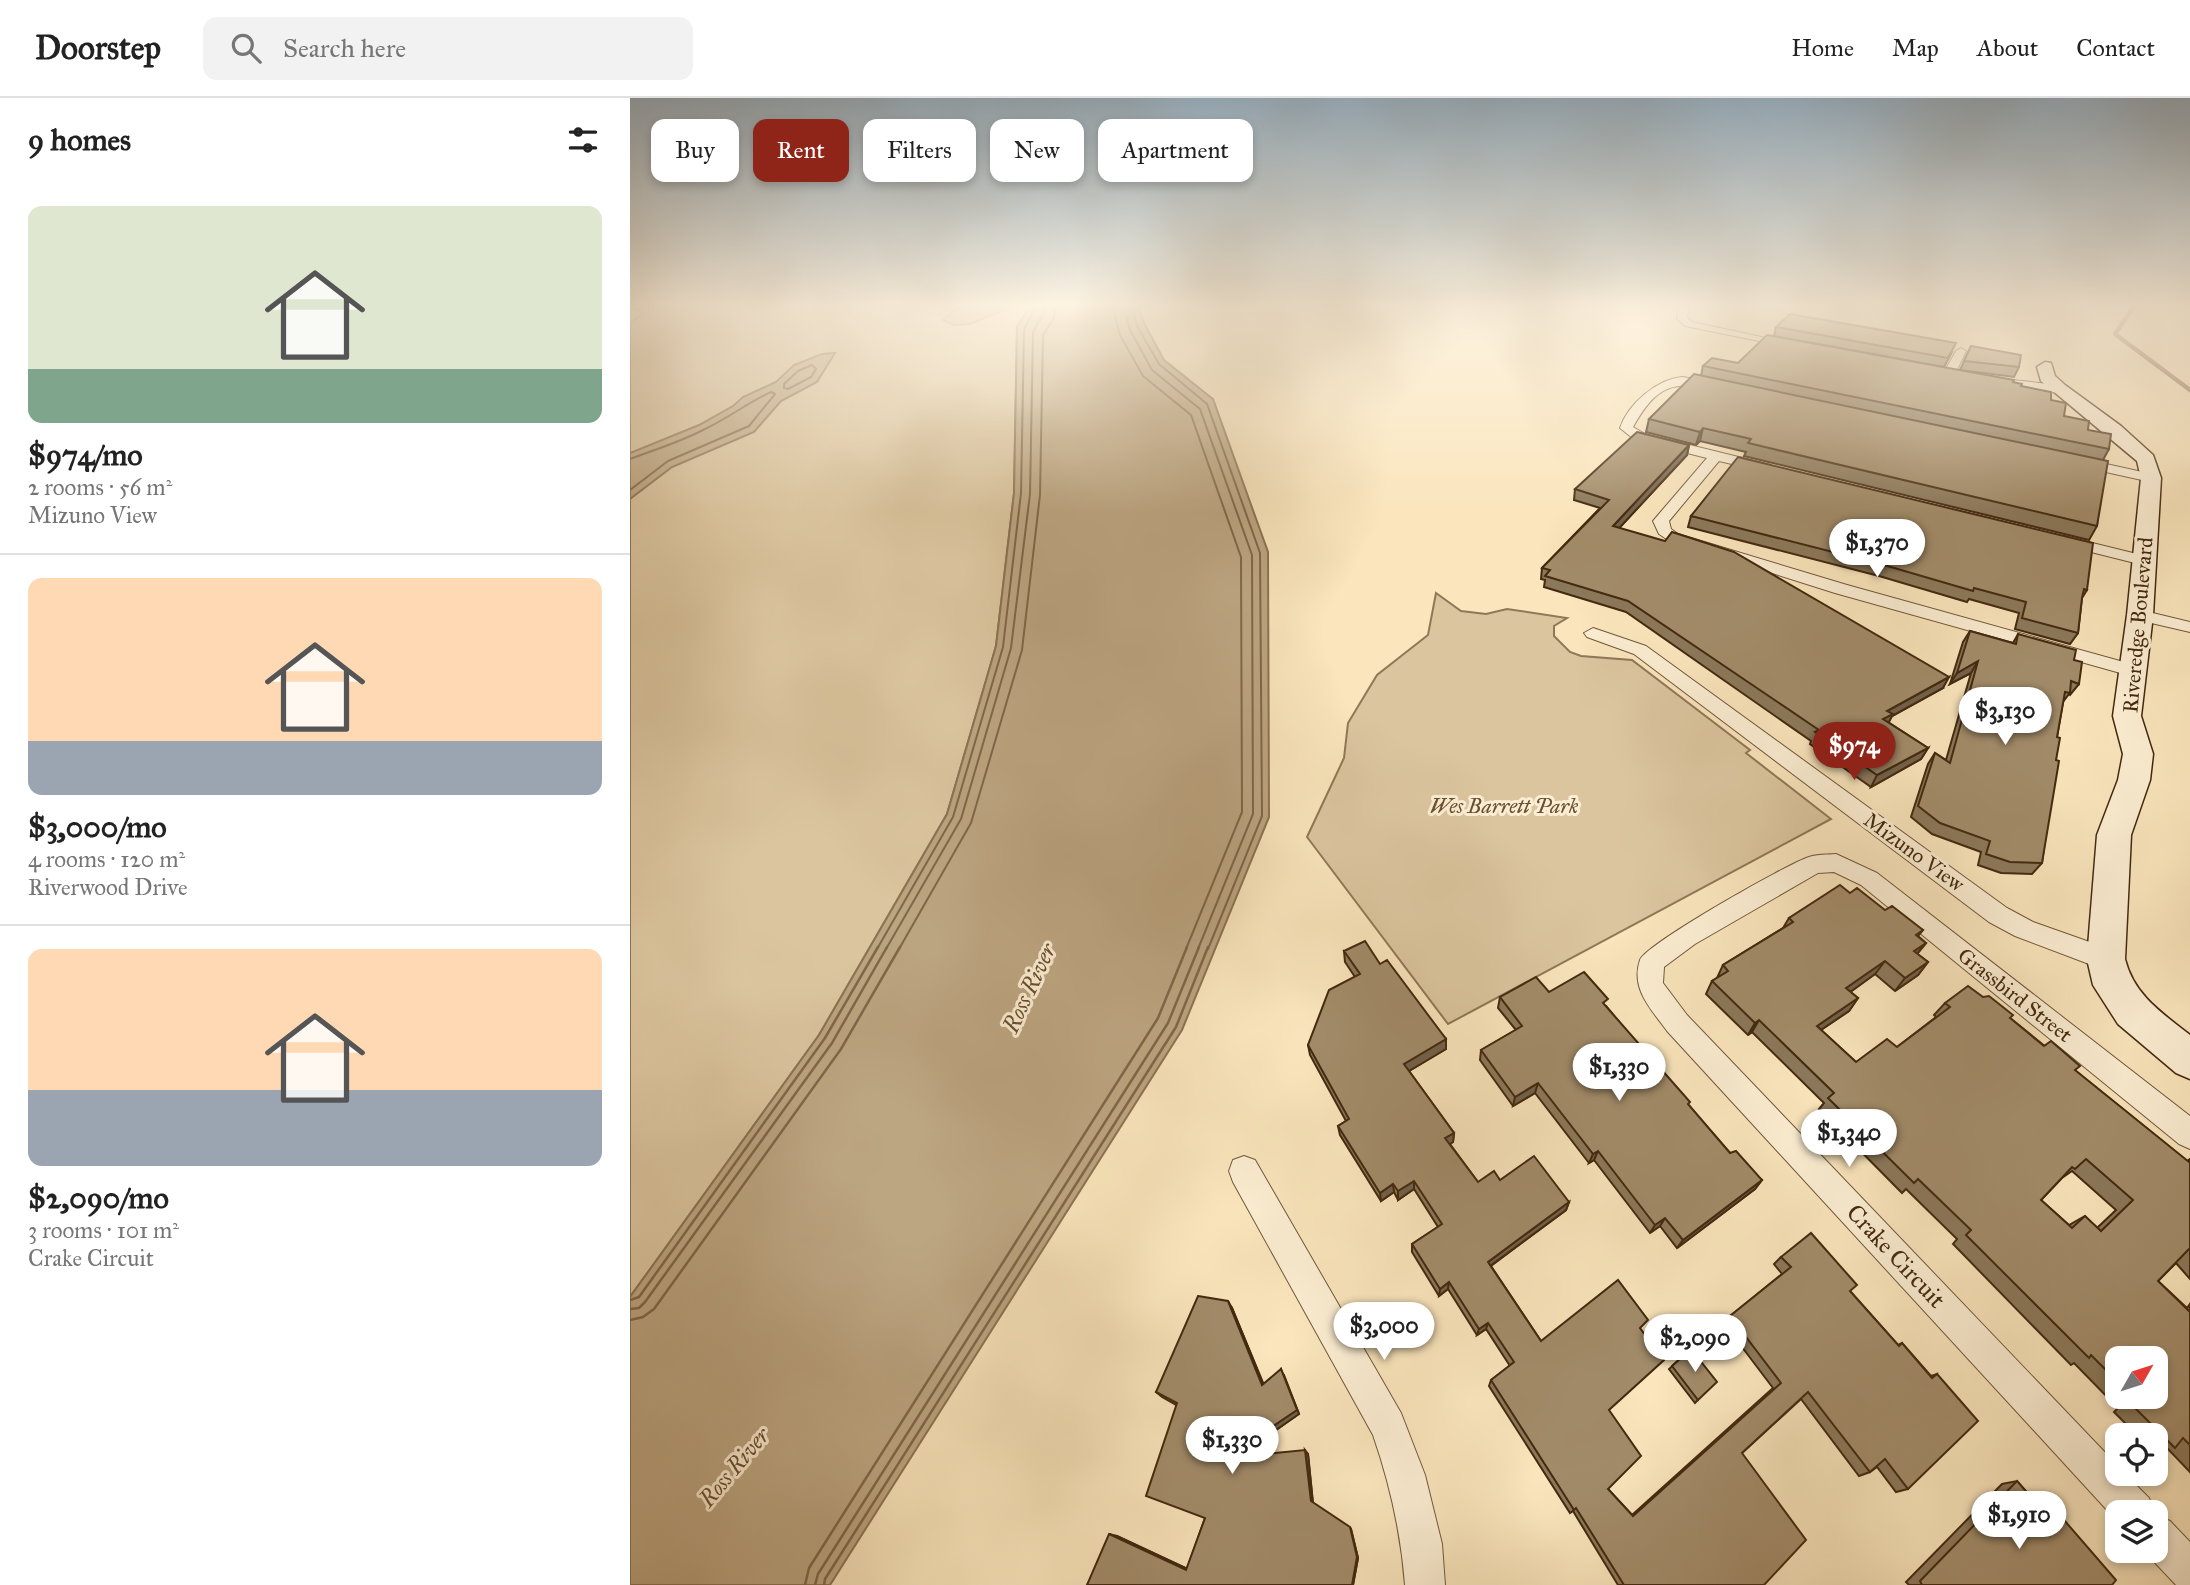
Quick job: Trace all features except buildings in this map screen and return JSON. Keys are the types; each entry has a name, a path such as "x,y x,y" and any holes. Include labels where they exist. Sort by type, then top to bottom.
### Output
{"street":[{"path":"1952,374 1962,376"},
{"path":"1975,379 2052,378 2146,459 2151,478 2070,460"},
{"path":"1729,389 1688,380 1672,380 1660,385 1626,428 1640,437 1783,472"},
{"path":"1716,456 1661,521 1664,531 1673,537 1842,589 2131,670"},
{"name":"Riveredge Boulevard","path":"2151,478 2140,615 2127,716 2138,754 2134,780 2114,835 2106,959 2112,985 2132,1012 2190,1060"},
{"path":"2047,536 2143,560"},
{"path":"2140,615 2190,627"},
{"name":"Mizuno View","path":"1593,634 1640,650 1998,915 2024,929 2106,959"},
{"name":"Grassbird Street","path":"1836,863 1869,880 2190,1135"},
{"name":"Crake Circuit","path":"1836,863 1814,864 1801,870 1661,953 1652,962 1650,986 1658,1001 1687,1034 2124,1500"},
{"path":"1244,1171 1388,1426 1406,1475 1422,1544 1425,1585"},
{"path":"2168,1548 2190,1571"}],"green space":[{"path":"630,374 1016,374 1014,493 996,646 947,814 819,1035 630,1297"},
{"name":"Wes Barrett Park","path":"1436,593 1461,611 1486,614 1507,609 1567,618 1554,626 1554,636 1570,652 1581,656 1632,660 1750,750 1746,753 1831,819 1448,1024 1307,837 1344,758 1348,723 1377,675 1428,635"}],"water":[{"path":"784,374 822,374 817,382 781,401 754,432 672,467 630,499 630,453 699,425 733,406 743,397 776,382"},
{"name":"Ross River","path":"1016,374 1182,374 1213,399 1268,552 1269,817 1182,1030 830,1585 630,1585 630,1297 819,1035 947,814 996,646 1014,493"}],"waterway":[{"path":"2169,374 2190,390"}]}
